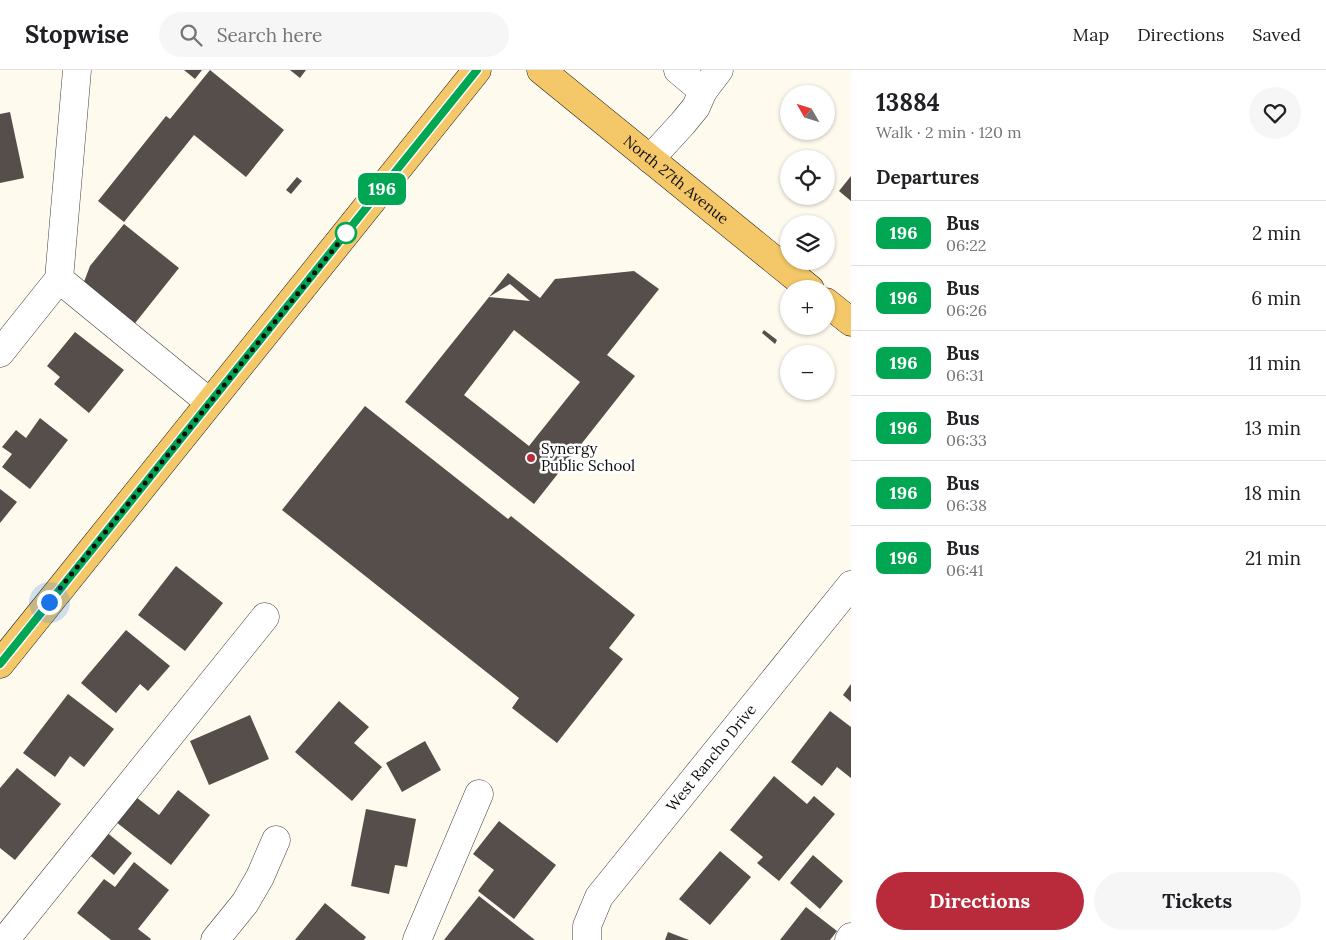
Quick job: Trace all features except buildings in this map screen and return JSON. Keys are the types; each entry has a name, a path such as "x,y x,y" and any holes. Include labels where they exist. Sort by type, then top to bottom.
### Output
{"main road":[{"path":"0,664 477,70"},
{"name":"North 27th Avenue","path":"541,70 799,280"},
{"path":"835,309 851,322"}],"street":[{"path":"0,352 59,279 77,70"},
{"path":"650,159 696,107 711,80 678,70"},
{"path":"59,279 210,402"},
{"name":"West Rancho Drive","path":"587,940 587,926 598,897 851,585"},
{"path":"5,940 264,617"},
{"path":"417,940 479,794"},
{"path":"215,940 244,903 260,878 276,840"}],"bus line":[{"name":"196","path":"0,664 477,70"}],"place":[{"name":"Synergy Public School","path":"531,458"}],"route":[{"path":"49,602 350,229 346,233"}]}
